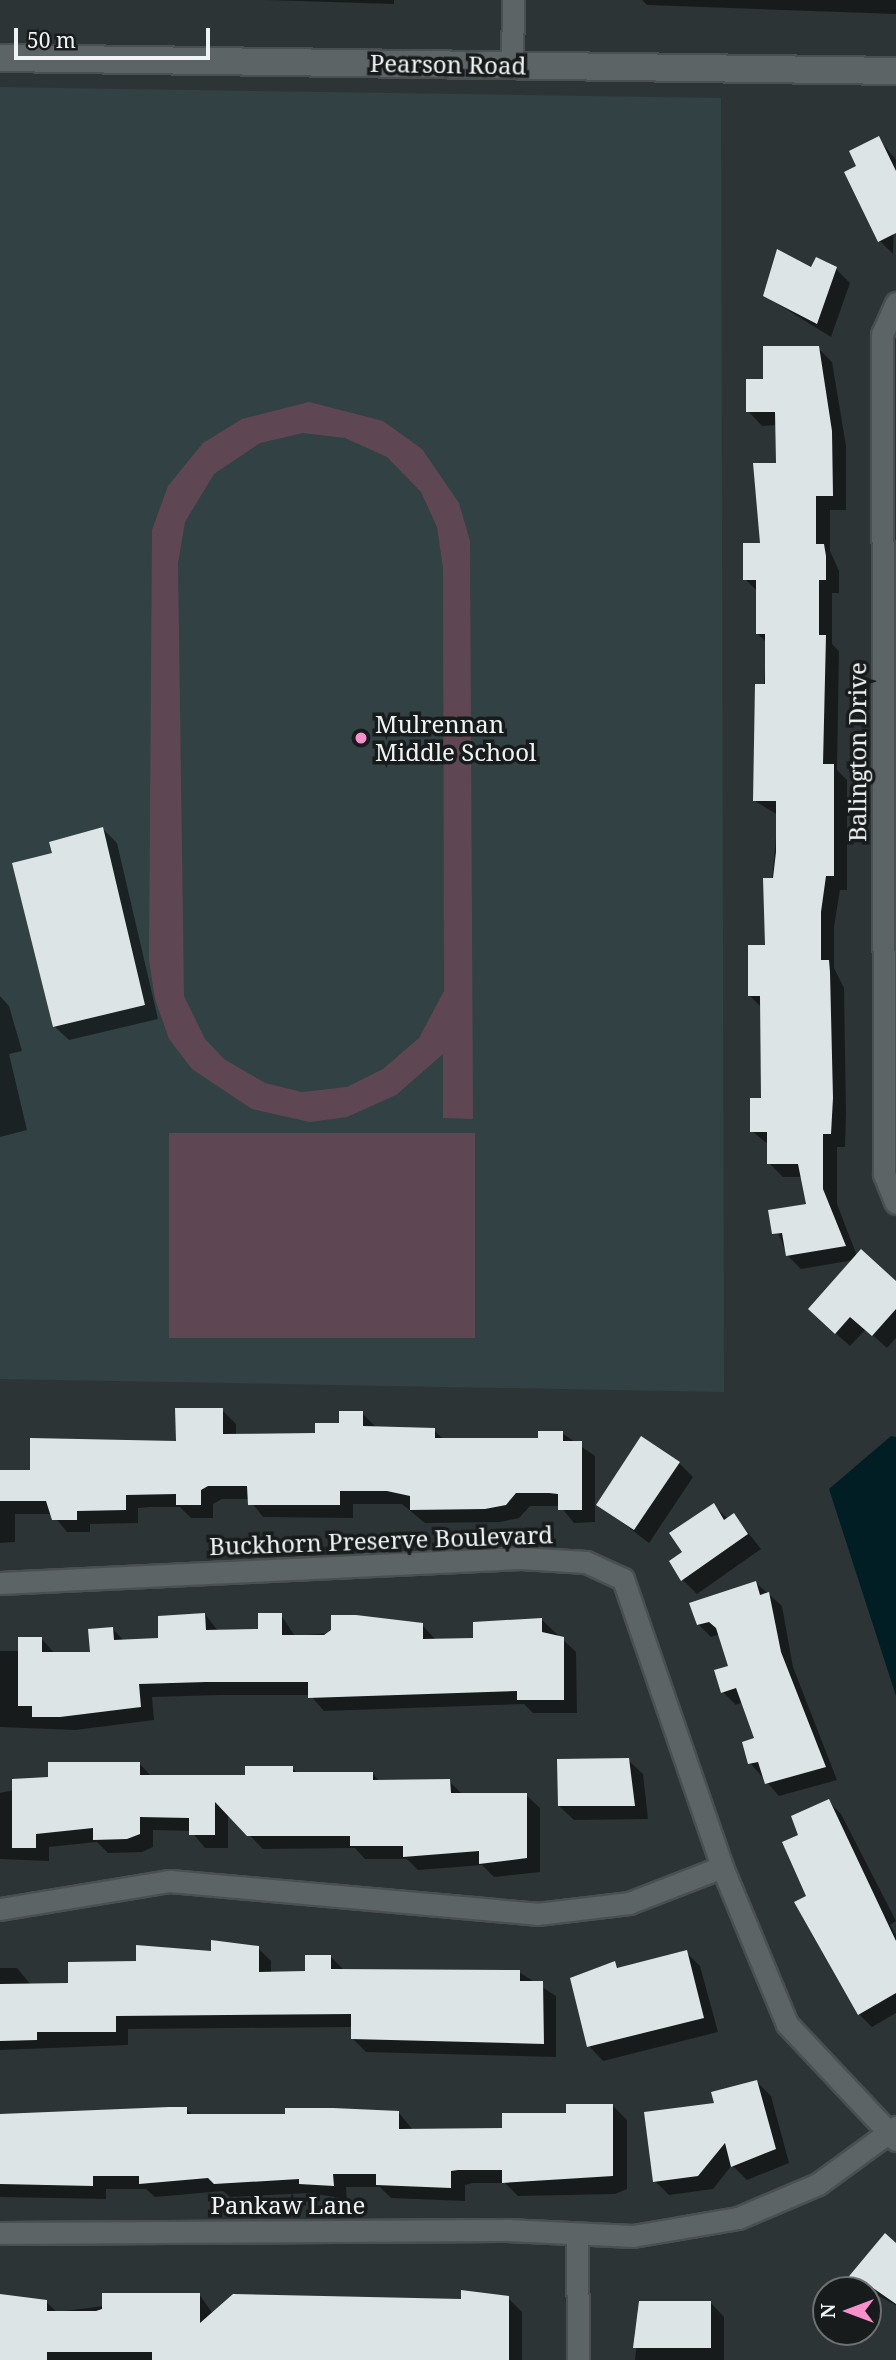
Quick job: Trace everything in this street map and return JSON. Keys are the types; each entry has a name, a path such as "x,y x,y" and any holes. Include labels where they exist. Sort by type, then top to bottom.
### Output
{"street":[{"path":"512,65 513,0"},
{"name":"Pearson Road","path":"0,58 896,71"},
{"name":"Balington Drive","path":"896,303 882,334 884,1174 896,1203"},
{"name":"Buckhorn Preserve Boulevard","path":"0,1583 371,1563 586,1562 623,1579 722,1867 787,2024 894,2134"},
{"path":"0,1909 170,1881 537,1914 629,1903 722,1867"},
{"name":"Pankaw Lane","path":"0,2233 507,2230 577,2236 633,2236 738,2218 818,2184 894,2134"},
{"path":"577,2236 578,2360"}],"shaded area":[{"name":"Mulrennan Middle School","path":"0,87 721,98 724,1392 0,1379"},
{"path":"309,402 383,421 422,449 459,503 470,541 473,1119 443,1118 443,1054 396,1095 347,1117 310,1122 252,1109 192,1069 169,1039 155,999 149,960 152,530 168,486 203,443 242,419","holes":["303,433 345,438 387,457 421,492 437,527 443,568 444,991 419,1038 383,1069 347,1087 302,1092 265,1083 224,1059 205,1039 184,996 178,563 185,522 214,474 260,443"]},
{"path":"169,1133 475,1133 475,1338 169,1338"}],"water":[{"path":"891,1436 896,1437 896,1696 829,1489"}],"building":[{"path":"879,136 896,171 896,233 878,242 844,172 856,166 849,151"},
{"path":"777,249 811,267 816,257 837,267 817,324 763,296"},
{"path":"763,346 819,346 832,431 833,496 816,496 816,544 824,544 826,556 826,580 819,580 819,635 826,635 823,764 834,764 834,876 826,876 821,912 821,960 829,960 830,972 833,1098 831,1134 823,1134 823,1189 846,1246 786,1256 782,1233 772,1234 768,1210 806,1204 798,1164 767,1164 767,1132 750,1132 750,1098 761,1098 760,996 748,996 748,945 765,945 763,878 773,878 776,852 776,801 753,801 755,684 765,684 765,634 756,634 756,580 743,580 743,543 760,543 753,463 776,463 775,412 746,412 746,379 763,379"},
{"path":"103,827 145,1005 53,1027 12,863 52,853 49,842"},
{"path":"861,1249 896,1281 896,1309 872,1336 850,1317 835,1334 808,1309"},
{"path":"175,1408 223,1408 223,1434 315,1433 315,1423 339,1423 339,1411 363,1411 363,1426 435,1428 435,1438 538,1438 538,1431 563,1431 563,1441 582,1441 582,1510 558,1510 558,1494 549,1493 516,1493 506,1505 485,1509 410,1510 410,1496 387,1491 340,1491 340,1505 248,1505 247,1486 208,1486 201,1490 201,1505 176,1505 176,1494 126,1495 126,1510 77,1511 77,1520 52,1520 46,1501 0,1501 0,1470 30,1470 30,1438 176,1441"},
{"path":"641,1436 680,1462 634,1530 596,1505"},
{"path":"714,1503 724,1520 734,1513 748,1534 681,1581 669,1561 682,1552 669,1533"},
{"path":"756,1581 760,1595 769,1592 781,1652 826,1767 765,1784 758,1762 748,1764 742,1742 754,1738 736,1688 721,1693 714,1670 728,1666 716,1628 709,1622 697,1625 689,1603"},
{"path":"205,1613 206,1630 258,1629 258,1613 282,1613 282,1635 324,1635 331,1630 331,1615 356,1615 423,1623 423,1639 473,1638 473,1622 542,1618 542,1632 564,1637 564,1700 517,1700 517,1691 308,1698 308,1682 206,1682 139,1684 141,1707 60,1717 32,1717 32,1706 18,1706 18,1637 42,1637 42,1652 90,1652 88,1629 113,1627 114,1640 158,1638 158,1616"},
{"path":"629,1758 635,1806 558,1806 557,1759"},
{"path":"48,1762 140,1762 140,1775 245,1775 245,1766 293,1766 293,1772 373,1772 373,1780 450,1779 451,1793 527,1793 527,1858 479,1864 479,1851 403,1857 403,1846 350,1846 350,1836 247,1836 215,1802 215,1835 189,1835 189,1818 140,1817 140,1834 127,1839 93,1840 93,1828 36,1834 36,1848 12,1848 12,1779 48,1777"},
{"path":"829,1799 896,1941 896,1993 858,2015 794,1902 806,1896 782,1842 798,1835 791,1816"},
{"path":"211,1940 259,1946 259,1972 305,1971 305,1955 331,1955 331,1969 520,1970 520,1981 543,1981 544,2044 351,2039 351,2014 116,2016 116,2032 37,2032 37,2040 0,2041 0,1984 68,1983 68,1962 136,1961 136,1945 211,1951"},
{"path":"687,1950 704,2018 587,2047 570,1978 615,1961 617,1968"},
{"path":"757,2080 776,2149 731,2167 725,2143 698,2176 653,2182 644,2112 714,2103 711,2092"},
{"path":"566,2104 613,2104 613,2176 502,2183 502,2170 458,2170 451,2171 451,2188 376,2185 376,2174 333,2174 334,2186 299,2184 299,2179 214,2184 208,2178 139,2184 139,2176 93,2176 93,2186 0,2184 0,2114 187,2107 187,2114 285,2114 285,2108 333,2108 399,2111 399,2129 502,2128 502,2113 566,2113"},
{"path":"885,2233 896,2243 896,2304 882,2294 882,2276 849,2276"},
{"path":"461,2290 509,2296 509,2360 152,2360 152,2352 47,2352 47,2360 0,2360 0,2294 47,2300 47,2311 96,2311 102,2309 102,2293 200,2293 200,2323 233,2294 461,2299"},
{"path":"639,2301 711,2301 711,2348 633,2348"}],"place":[{"name":"Mulrennan Middle School","path":"361,738"}]}
